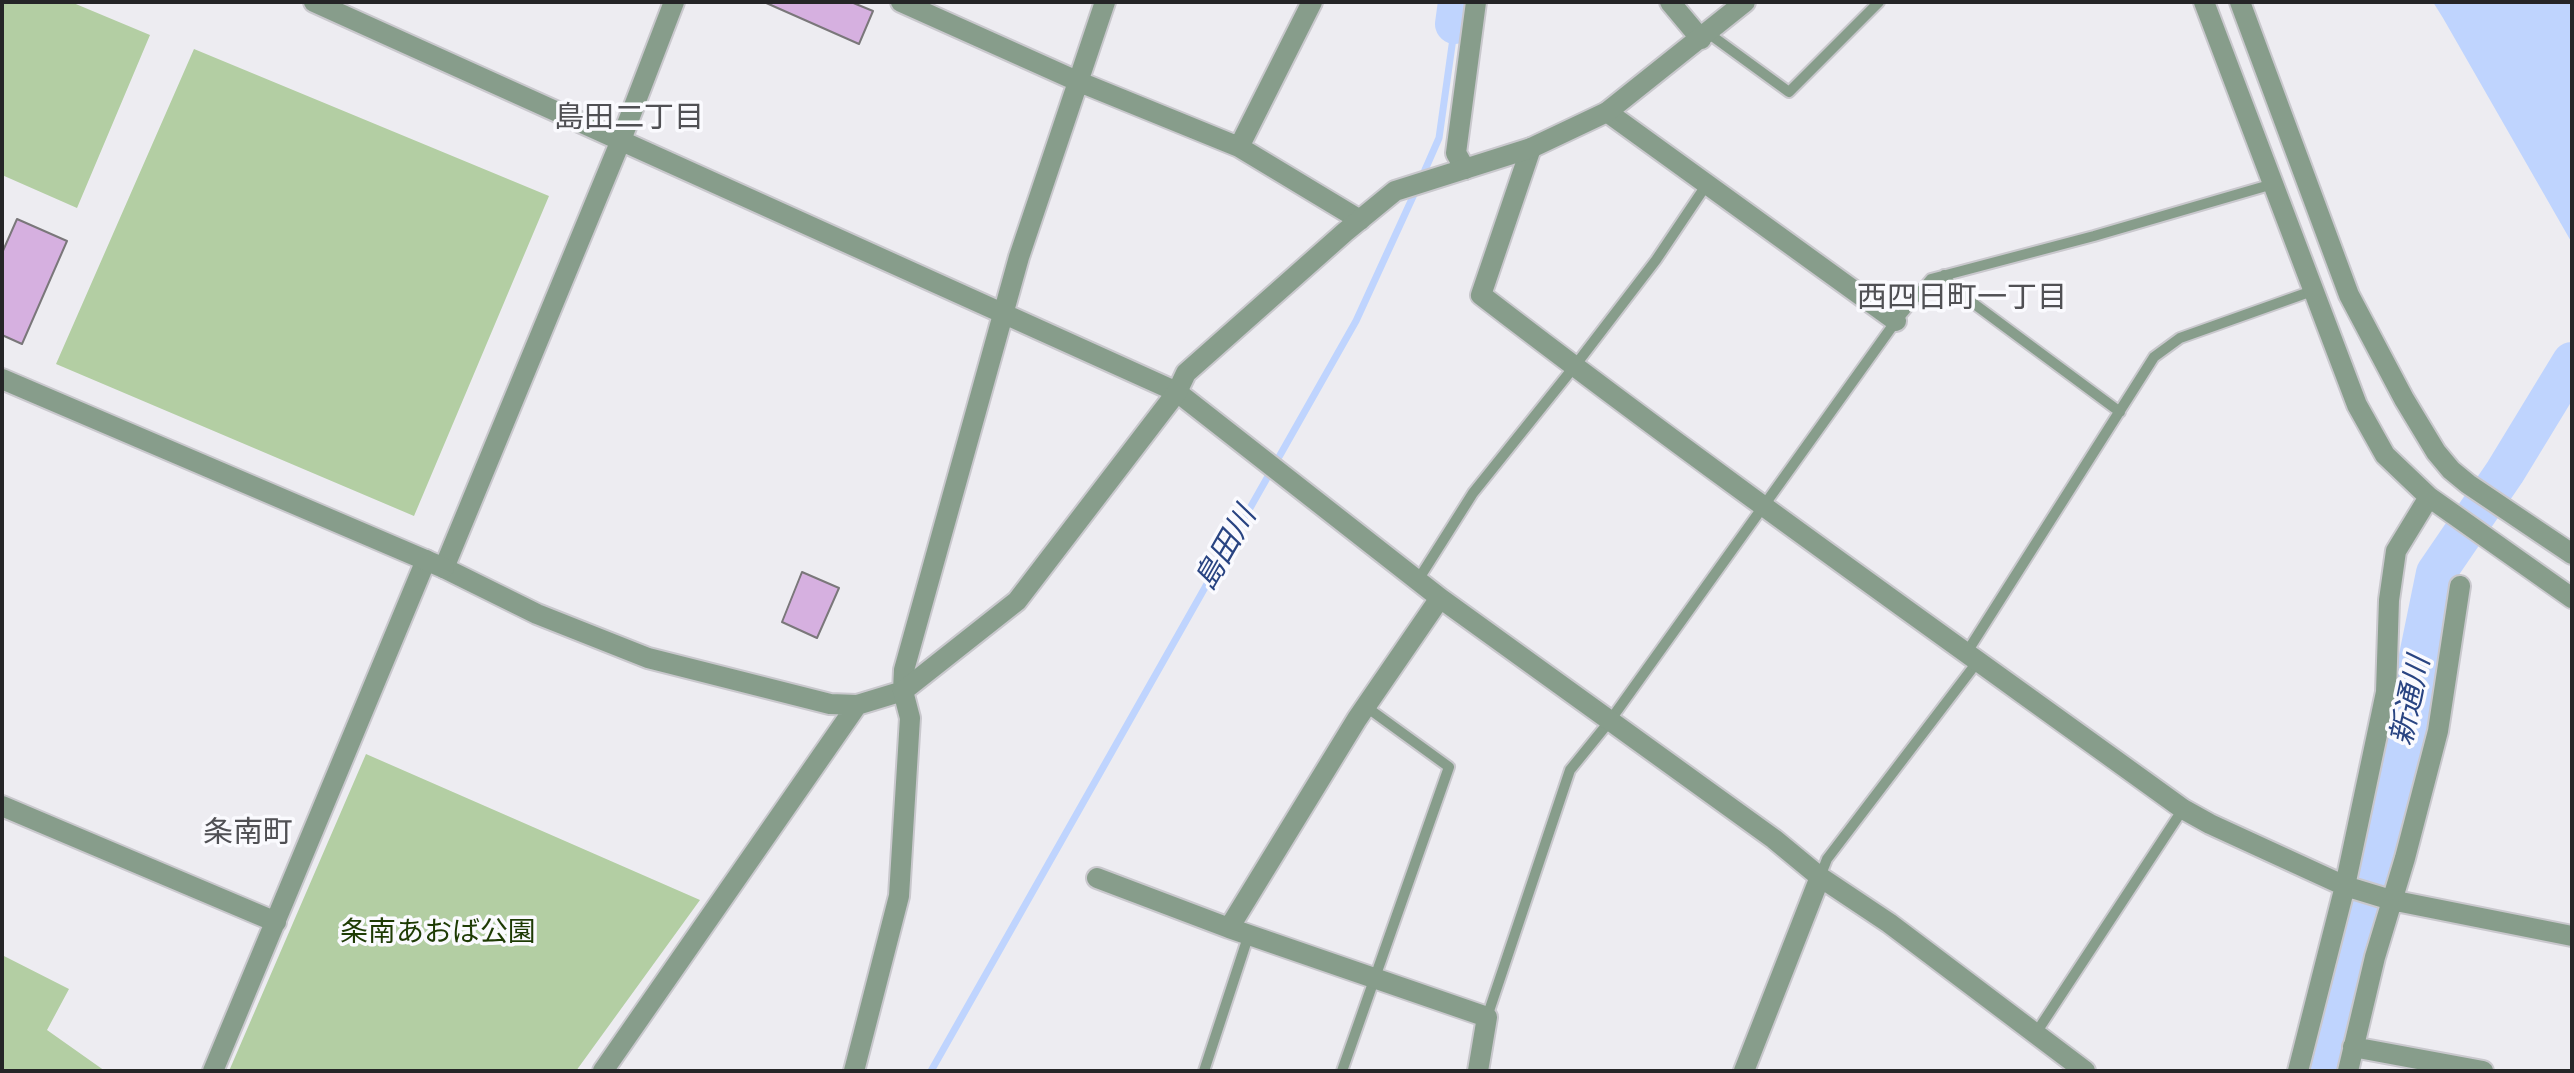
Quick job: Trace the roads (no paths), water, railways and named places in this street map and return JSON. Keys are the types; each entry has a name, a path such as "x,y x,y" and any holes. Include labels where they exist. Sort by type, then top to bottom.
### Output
{"street":[{"path":"314,2 1177,392 1440,598 1774,839 1820,877 1889,923 2085,1071"},
{"path":"213,1071 621,140 674,2"},
{"path":"901,2 1077,81 1239,147 1360,220"},
{"path":"854,1071 899,896 910,718 903,691 904,670 1002,313 1105,2"},
{"path":"1239,147 1312,2"},
{"path":"1465,169 1456,153 1476,2"},
{"path":"1670,2 1704,36"},
{"path":"2,379 435,564 537,614 648,658 830,704 857,705 903,691 1017,601 1177,392 1186,373 1395,191 1531,148 1607,112 1745,2"},
{"path":"2204,2 2357,405 2385,455 2429,497 2572,598"},
{"path":"2240,2 2349,295 2428,439 2451,470 2468,484 2572,554"},
{"path":"1607,112 1896,321"},
{"path":"1531,148 1481,295 1574,367 2183,809 2350,888 2386,899 2572,936"},
{"path":"2298,1071 2350,888 2386,692 2389,600 2396,551 2429,497"},
{"path":"2348,1071 2386,899 2405,858 2438,731 2460,586"},
{"path":"1229,928 1365,706 1440,598"},
{"path":"603,1071 857,705"},
{"path":"2,806 276,922"},
{"path":"1744,1071 1820,877"},
{"path":"1097,878 1229,928 1487,1017 1478,1071"},
{"path":"2353,1047 2483,1071"}],"lane":[{"path":"1704,36 1789,92 1879,2"},
{"path":"1418,580 1473,493 1656,260 1707,184"},
{"path":"1487,1017 1570,770 1609,722 1765,508 1896,321 1931,279 2274,184"},
{"path":"1944,275 1954,289 2120,412"},
{"path":"1820,877 1827,859 1972,657 2154,357 2180,338 2315,290"},
{"path":"1342,1071 1449,767 1365,706"},
{"path":"2036,1033 2183,809"},
{"path":"1204,1071 1249,934"}],"water":[{"path":"2433,2 2572,2 2572,243 2443,18"}],"waterway":[{"name":"島田川","path":"1455,24 1458,2"},
{"name":"島田川","path":"1421,179 1439,138 1455,24"},
{"name":"島田川","path":"931,1071 1356,321 1416,190"},
{"name":"新通川","path":"2323,1071 2410,717 2436,573 2505,472 2572,362"}],"district":[{"name":"島田二丁目","path":"629,119"},
{"name":"西四日町一丁目","path":"1962,299"},
{"name":"条南町","path":"248,834"}],"park label":[{"name":"条南あおば公園","path":"438,934"}]}
